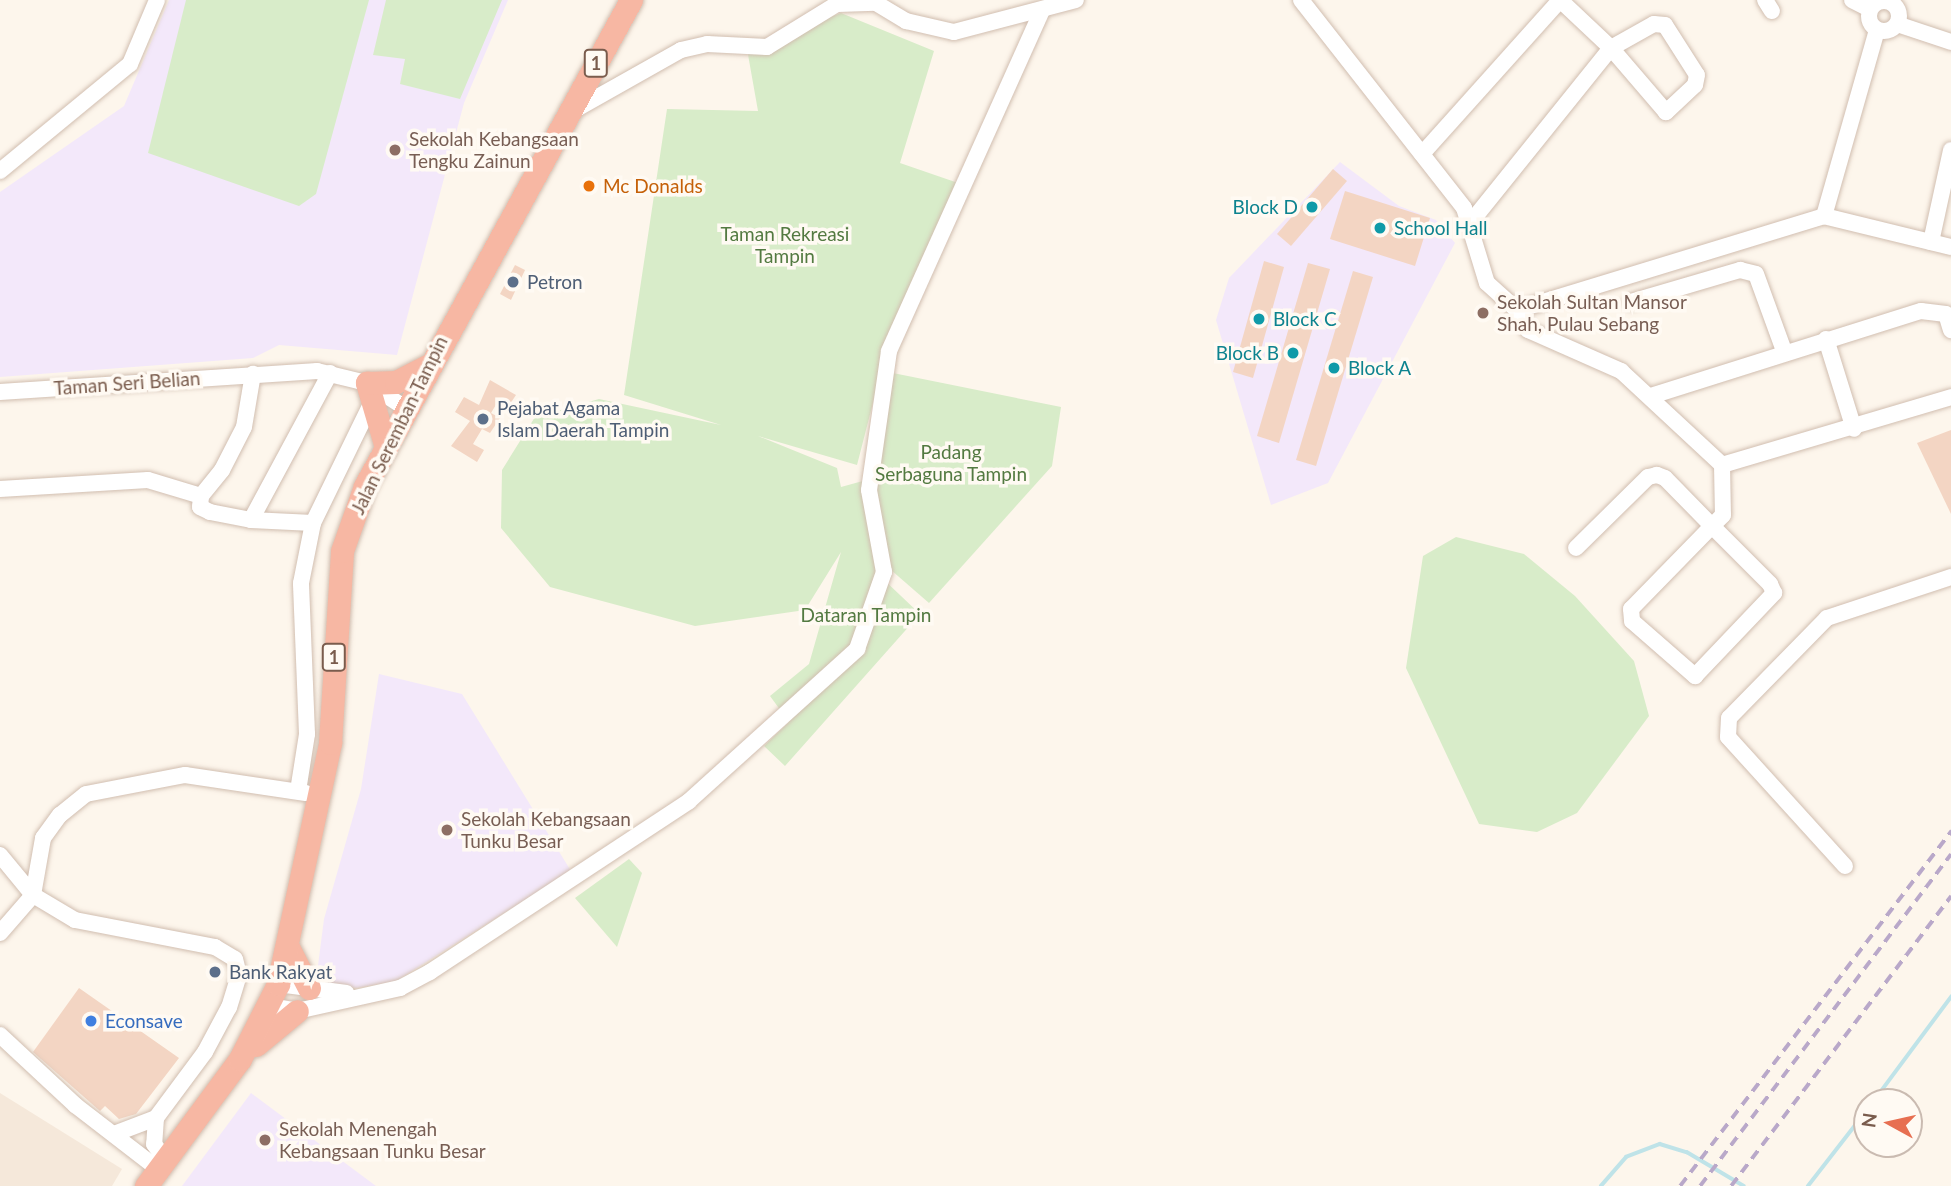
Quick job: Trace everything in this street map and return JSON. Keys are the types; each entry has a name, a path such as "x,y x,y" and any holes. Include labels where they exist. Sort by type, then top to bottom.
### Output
{"highway":[{"name":"Jalan Seremban-Tampin","path":"156,1171 240,1059 270,1006 278,984 288,947 308,793 330,743 342,551 384,444 631,0"},
{"path":"384,444 375,390 427,366"},
{"path":"288,947 309,988"},
{"path":"240,1059 297,1011"}],"street":[{"path":"0,171 130,64 157,0"},
{"path":"565,115 681,50 707,44 767,47 838,1 873,2 906,21 954,32 1076,0"},
{"path":"1301,0 1422,154 1471,222 1476,257 1487,283 1517,310 1528,330 1621,371 1651,396 1722,465 1726,498 1723,515 1712,526 1629,615 1690,675 1695,676 1774,593 1712,526 1657,475 1648,477 1576,548"},
{"path":"1422,154 1560,0 1611,48 1666,112 1695,85 1696,75 1659,23 1611,48 1471,222"},
{"path":"1852,0 1870,9"},
{"path":"1892,1 1899,14 1898,23 1886,32 1877,30 1870,23 1870,9 1877,2 1892,1"},
{"path":"270,1006 297,1011 355,993 400,988 430,972 689,801 857,649 884,572 869,490 889,351 1050,5"},
{"path":"1898,23 1951,42"},
{"path":"1824,216 1877,30"},
{"path":"1931,242 1951,150"},
{"path":"1517,310 1824,216 1951,247"},
{"path":"1631,302 1740,270 1756,274 1784,351"},
{"path":"1651,396 1784,351 1938,309 1946,314 1951,330"},
{"path":"1826,339 1854,429"},
{"path":"251,520 330,373"},
{"name":"Taman Seri Belian","path":"0,392 253,374 330,373 406,403"},
{"path":"200,502 222,470 244,428 253,374"},
{"path":"0,933 33,895 43,838 60,815 86,794 185,775 308,793 301,583 313,523 375,390"},
{"path":"1722,465 1854,429 1951,397"},
{"path":"0,489 148,480 251,520 313,523"},
{"path":"1845,866 1728,737 1729,718 1827,618 1951,577"},
{"path":"0,855 33,895 75,920 215,947 235,959 239,975 229,1007 205,1052 156,1118 156,1171"},
{"path":"278,984 355,993"},
{"path":"0,1035 156,1171"},
{"path":"114,1134 156,1118"}],"shaded area":[{"path":"169,0 508,0 464,103 397,355 279,345 253,358 0,377 0,192 124,106"},
{"path":"1340,162 1399,206 1436,220 1455,243 1328,483 1271,505 1216,320 1229,278"},
{"name":"Sekolah Kebangsaan Tunku Besar","path":"379,674 462,694 571,871 396,981 356,988 316,981 324,919 361,789"},
{"path":"0,1093 122,1169 112,1186 0,1186"},
{"name":"Sekolah Menengah Kebangsaan Tunku Besar","path":"251,1093 376,1186 182,1186"}],"green space":[{"path":"186,0 369,0 316,194 299,206 148,153"},
{"path":"386,0 502,0 460,99 400,84 405,59 373,55"},
{"path":"841,13 934,51 900,163 961,184 884,360 857,465 758,436 837,468 841,487 870,479 881,577 920,614 785,766 764,746 789,722 770,696 809,664 841,552 805,610 695,626 550,587 501,528 502,470 535,417 599,399 721,425 624,395 667,109 758,111 747,49"},
{"name":"Padang Serbaguna Tampin","path":"888,372 1061,407 1052,466 929,603 891,570 873,482"},
{"path":"1456,537 1524,554 1575,596 1634,661 1649,716 1577,813 1537,832 1479,824 1406,668 1423,556"},
{"path":"629,859 642,873 617,947 575,898"}],"building":[{"name":"Block D","path":"1333,169 1347,181 1291,246 1277,234"},
{"name":"School Hall","path":"1345,191 1430,218 1415,266 1330,239"},
{"name":"Block C","path":"1264,261 1284,267 1253,378 1233,372"},
{"name":"Block B","path":"1308,263 1330,269 1279,443 1257,436"},
{"name":"Petron","path":"515,265 525,270 511,300 500,294"},
{"name":"Block A","path":"1353,271 1373,277 1316,466 1296,460"},
{"name":"Pejabat Agama Islam Daerah Tampin","path":"490,380 516,395 510,404 500,398 491,413 500,418 490,433 482,429 473,444 484,450 477,462 451,446 470,421 455,412 464,397 479,405"},
{"path":"1951,430 1951,514 1917,443"},
{"name":"Econsave","path":"79,988 179,1058 136,1114 119,1119 105,1106 100,1111 33,1052"}],"waterway":[{"path":"1883,1088 1951,997"},
{"path":"1808,1186 1853,1128"},
{"path":"1601,1186 1626,1157 1660,1144 1687,1152 1744,1186"}],"railway":[{"path":"1680,1186 1951,831"},
{"path":"1700,1186 1951,854"},
{"path":"1731,1186 1951,896"}],"place":[{"name":"Sekolah Kebangsaan Tengku Zainun","path":"395,150"},
{"name":"Mc Donalds","path":"589,186"},
{"name":"Block D","path":"1312,207"},
{"name":"School Hall","path":"1380,228"},
{"name":"Petron","path":"513,282"},
{"name":"Sekolah Sultan Mansor Shah, Pulau Sebang","path":"1483,313"},
{"name":"Block C","path":"1259,319"},
{"name":"Block B","path":"1293,353"},
{"name":"Block A","path":"1334,368"},
{"name":"Pejabat Agama Islam Daerah Tampin","path":"483,419"},
{"name":"Sekolah Kebangsaan Tunku Besar","path":"447,830"},
{"name":"Bank Rakyat","path":"215,972"},
{"name":"Econsave","path":"91,1021"},
{"name":"Sekolah Menengah Kebangsaan Tunku Besar","path":"265,1140"}],"park label":[{"name":"Taman Rekreasi Tampin","path":"785,245"},
{"name":"Dataran Tampin","path":"866,615"}]}
